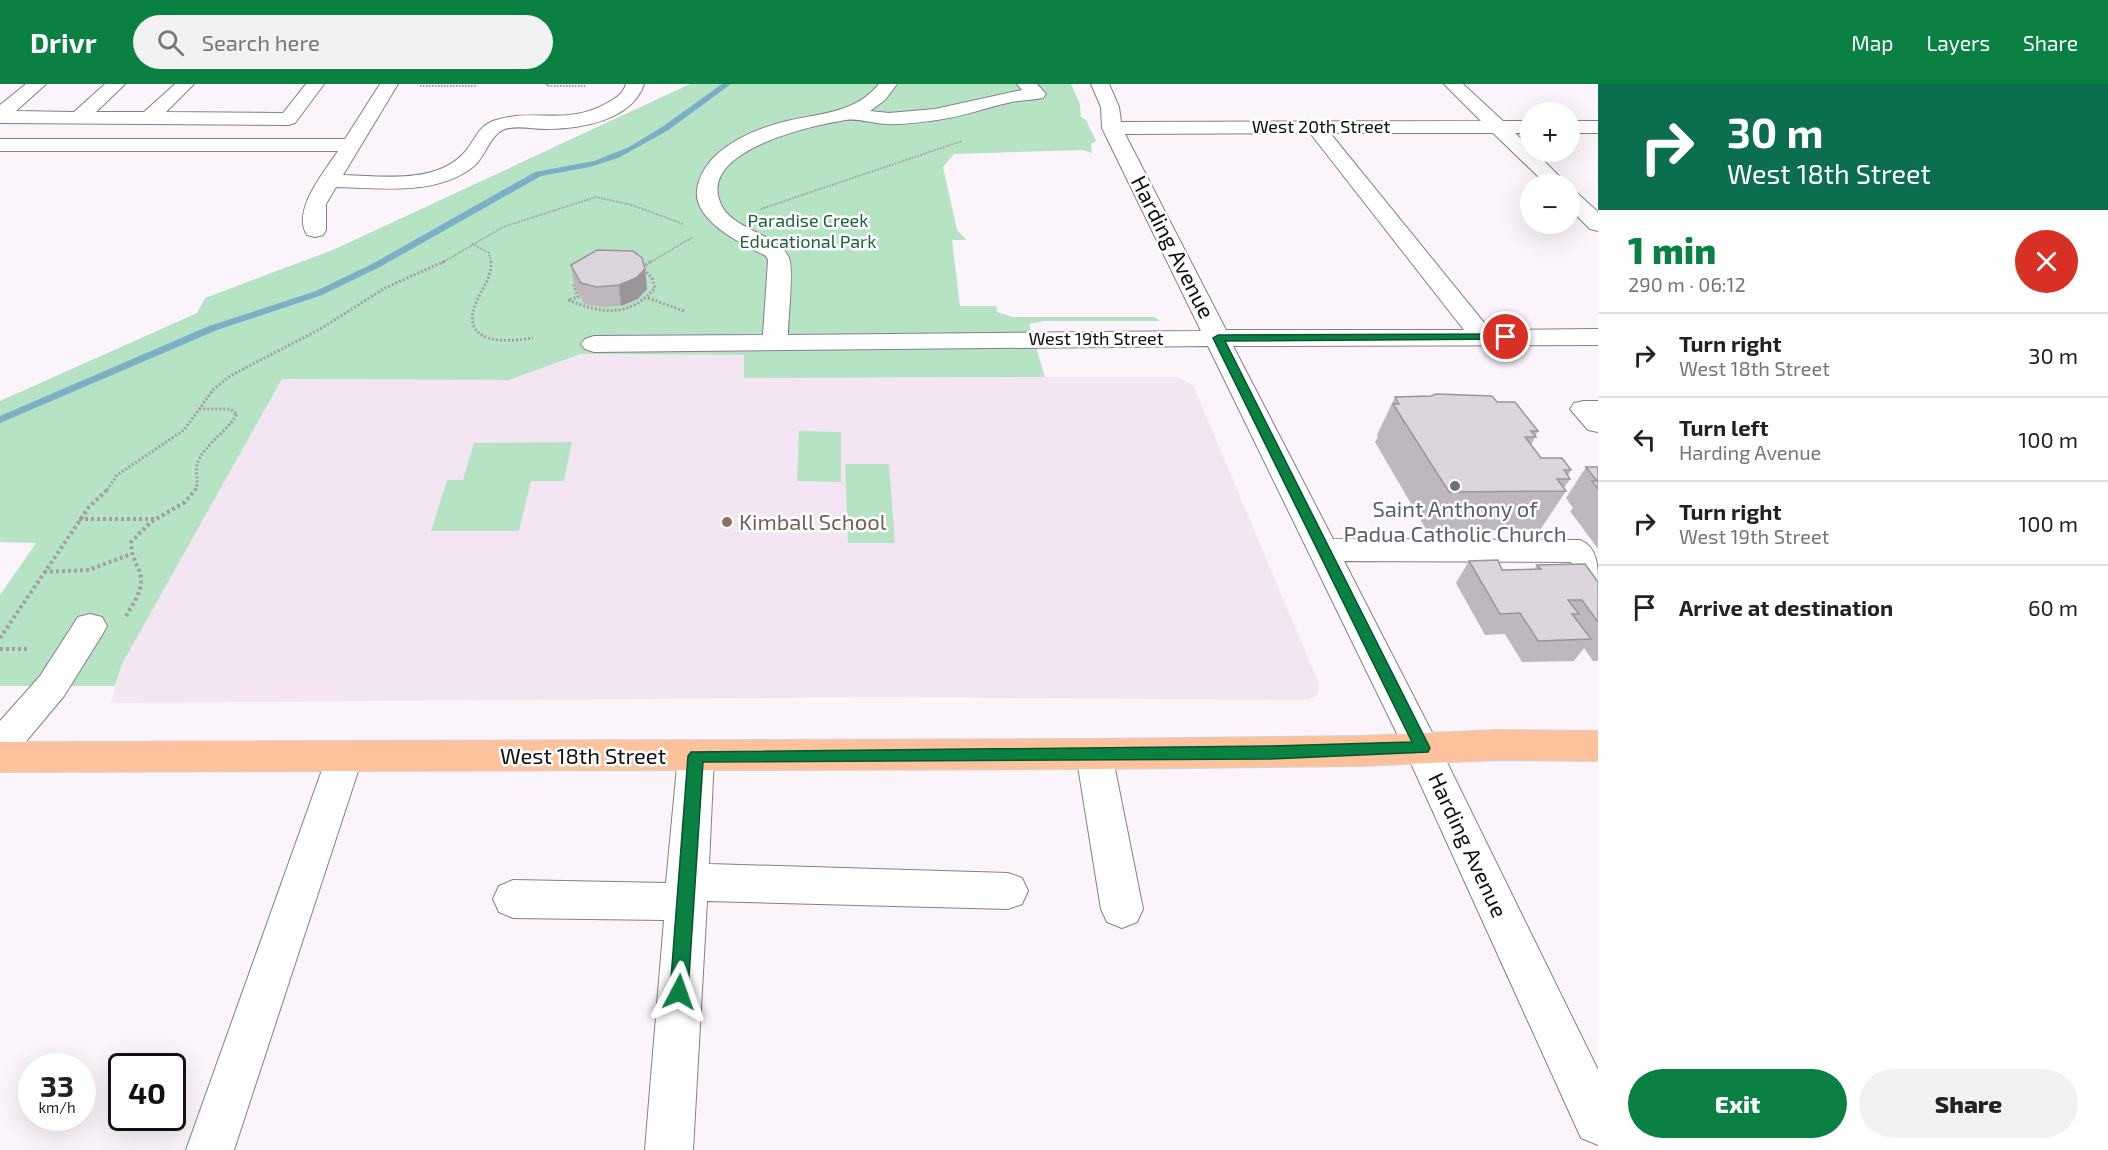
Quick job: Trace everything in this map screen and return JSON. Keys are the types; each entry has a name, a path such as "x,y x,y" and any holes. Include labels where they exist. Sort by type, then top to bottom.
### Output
{"main road":[{"name":"West 18th Street","path":"0,757 1094,754 1598,746"}],"street":[{"path":"0,116 37,84"},
{"path":"78,117 116,84"},
{"path":"148,118 185,84"},
{"path":"0,116 288,119 315,84"},
{"path":"315,230 315,204 389,84"},
{"path":"329,180 414,181 432,178 469,162 483,137 497,125 519,122 556,123 596,117 629,97 635,84"},
{"path":"848,114 889,119 956,112 1010,96 1037,94 1026,84"},
{"name":"Harding Avenue","path":"1100,84 1110,107 1112,128 1422,748 1598,1121"},
{"path":"1453,84 1546,174"},
{"path":"775,341 779,260 775,252 715,214 708,201 706,185 714,169 726,156 776,130 848,114 874,100 887,86"},
{"name":"West 20th Street","path":"1112,128 1520,127"},
{"path":"1580,127 1598,127"},
{"path":"1316,128 1484,337"},
{"path":"0,145 352,145"},
{"path":"1580,207 1598,224"},
{"name":"West 19th Street","path":"594,344 1218,338 1598,338"},
{"path":"1598,409 1584,409 1598,424"},
{"path":"1324,550 1580,551 1598,576"},
{"path":"0,746 52,686 90,626"},
{"path":"1094,754 1122,909"},
{"path":"210,1150 345,756"},
{"path":"669,1150 696,756"},
{"path":"513,899 686,892 1008,891"}],"path":[{"path":"419,86 475,86 476,84"},
{"path":"642,267 652,278 655,288 648,298 636,305 602,312 591,311 568,300 578,297 574,286 578,281 597,270 593,265 620,263 642,267 699,233 725,222 972,138"},
{"path":"0,638 79,519 106,492 117,475 184,430 213,390 230,376 322,328 385,288 440,264 503,227 596,197 632,205 699,233"},
{"path":"472,244 489,253 492,261 491,274 473,315 476,332 483,338 492,340 511,341 533,338"},
{"path":"124,619 137,598 142,579 130,554 131,543 156,519 179,508 193,497 198,485 195,474 196,464 203,454 224,436 237,414 230,409 199,409"},
{"path":"79,519 156,519"},
{"path":"43,572 76,574 91,572 108,567 130,554"}],"shaded area":[{"name":"Kimball School","path":"581,354 745,355 744,378 1177,377 1193,385 1319,684 1318,695 1308,700 880,697 111,703 122,664 282,379 509,380"}],"green space":[{"name":"Paradise Creek Educational Park","path":"690,84 1071,84 1080,104 1081,117 1086,120 1096,141 1091,144 1092,153 1082,150 954,154 943,167 957,230 967,240 952,240 960,306 996,306 997,312 1013,317 1155,317 1160,321 1044,321 1029,324 1045,377 744,378 744,355 581,354 509,380 282,379 122,664 115,686 0,686 0,595 36,543 0,542 0,401 197,313 205,298 335,249"},
{"path":"799,431 841,432 841,482 797,481"},
{"path":"572,442 564,481 531,481 519,531 431,531 447,480 463,480 474,443"},
{"path":"845,464 889,464 895,543 848,543"}],"building":[{"path":"597,250 633,251 642,258 645,269 636,278 619,285 597,287 581,283 571,265"},
{"path":"1436,394 1492,396 1497,402 1515,402 1538,431 1531,431 1536,437 1525,437 1541,458 1562,458 1571,470 1564,470 1570,479 1557,479 1566,491 1449,492 1393,404 1399,404 1395,397"},
{"path":"1586,467 1598,467 1598,489 1592,481 1597,481"},
{"path":"1498,560 1502,570 1541,569 1537,565 1585,564 1598,582 1598,622 1582,600 1568,600 1579,614 1572,614 1591,639 1538,641 1520,613 1500,614 1469,561"}],"waterway":[{"path":"0,420 213,328 319,293 375,266 538,174 590,165 615,157 665,129 727,84"}],"place":[{"name":"Saint Anthony of Padua Catholic Church","path":"1455,486"},
{"name":"Kimball School","path":"727,522"}],"route":[{"path":"679,992 696,756 1094,754 1360,751 1422,748 1218,338 1506,337"}]}
